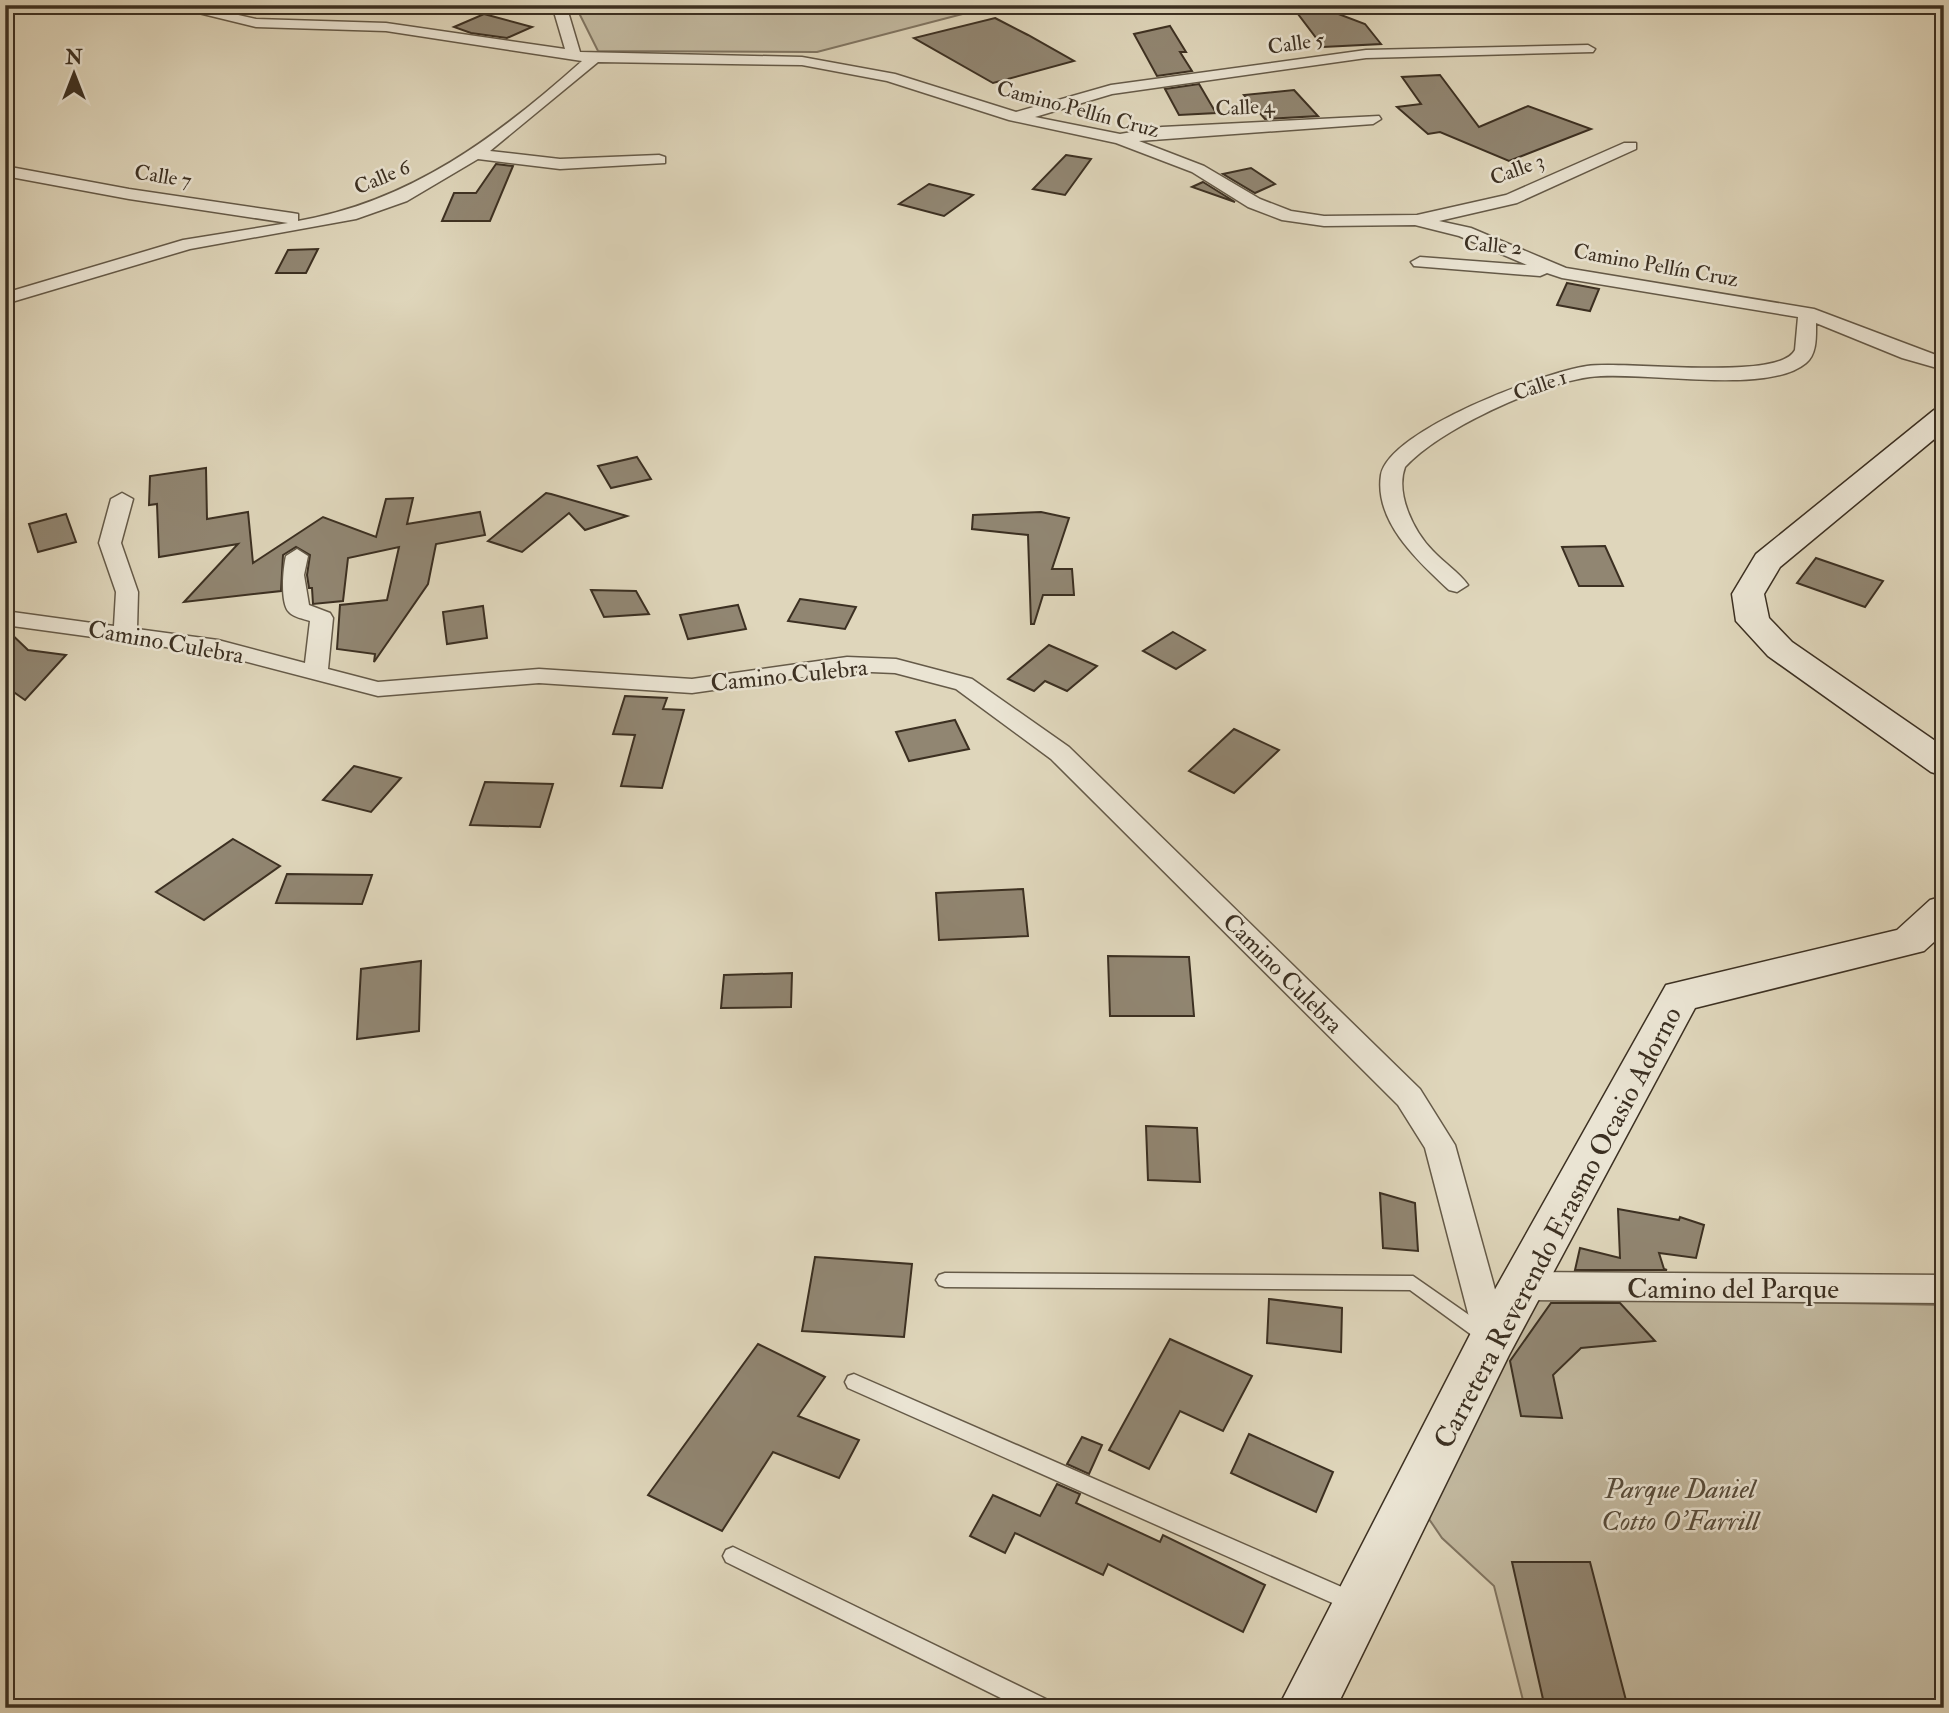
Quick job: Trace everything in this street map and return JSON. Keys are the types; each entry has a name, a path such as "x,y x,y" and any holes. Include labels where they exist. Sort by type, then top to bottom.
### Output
{"street":[{"name":"Camino Pellín Cruz","path":"173,5 256,23 386,27 594,58 802,61 890,76 1015,117 1120,139 1199,169 1254,203 1289,216 1324,221 1415,220 1465,232 1562,273 1807,313 1909,354 1944,364"},
{"path":"558,5 574,55"},
{"name":"Calle 5","path":"1015,117 1111,90 1366,54 1588,49"},
{"name":"Calle 6","path":"5,299 104,266 188,244 363,212 400,198 476,154 533,113 594,58"},
{"name":"Calle 4","path":"1120,139 1162,132 1373,119"},
{"name":"Calle 3","path":"1415,220 1511,199 1630,146"},
{"path":"476,154 508,160 560,163 659,160"},
{"name":"Calle 7","path":"5,171 129,194 315,222"},
{"name":"Calle 2","path":"1420,262 1562,273"},
{"name":"Calle 1","path":"1457,585 1414,544 1390,491 1394,466 1430,437 1524,387 1550,377 1616,369 1738,374 1787,365 1799,360 1804,350 1807,313"},
{"path":"1944,416 1767,561 1748,594 1753,621 1780,649 1944,764"},
{"path":"122,499 110,543 127,592 125,635"},
{"path":"297,556 293,575 298,609 322,618 316,674"},
{"name":"Camino Culebra","path":"5,618 218,647 378,689 539,676 692,686 847,664 896,666 964,684 1059,753 1409,1097 1440,1145 1492,1340"},
{"name":"Carretera Reverendo Erasmo Ocasio Adorno","path":"1306,1708 1492,1340 1681,996 1910,941 1944,910"},
{"name":"Camino del Parque","path":"1523,1286 1944,1289"}],"lane":[{"path":"945,1280 1413,1283 1492,1340"},
{"path":"854,1382 1359,1604"},
{"path":"733,1556 1044,1708"}],"green space":[{"path":"575,5 997,5 817,52 598,51"},
{"name":"Parque Daniel Cotto O'Farrill","path":"1538,1297 1944,1305 1944,1708 1525,1708 1494,1586 1442,1538 1429,1519 1459,1441"}],"building":[{"path":"1320,7 1365,24 1381,44 1323,47 1298,14"},
{"path":"484,14 532,27 507,38 471,33 454,27"},
{"path":"995,18 1074,61 993,83 914,38"},
{"path":"1170,26 1186,52 1180,52 1192,71 1157,76 1134,34"},
{"path":"1440,75 1479,127 1528,106 1591,129 1509,161 1440,132 1428,134 1397,107 1421,104 1402,77"},
{"path":"1199,84 1216,113 1179,115 1165,89"},
{"path":"1294,90 1318,116 1265,119 1244,95"},
{"path":"1066,155 1091,159 1065,195 1033,189"},
{"path":"496,164 513,166 490,221 442,221 454,193 476,193"},
{"path":"1251,168 1275,184 1255,193 1223,174"},
{"path":"1203,182 1235,202 1192,187"},
{"path":"929,184 973,195 944,216 899,204"},
{"path":"318,249 306,273 276,273 288,250"},
{"path":"1567,283 1599,289 1590,311 1557,305"},
{"path":"637,457 651,479 611,488 598,466"},
{"path":"206,468 207,519 248,512 253,563 323,517 376,537 386,499 413,498 407,524 480,512 485,535 436,544 428,584 374,662 375,654 337,649 340,605 387,600 399,547 348,558 343,601 313,604 312,588 309,588 307,575 310,555 296,547 283,555 281,591 184,602 238,544 159,557 157,504 149,505 150,476"},
{"path":"546,493 627,516 585,530 569,513 522,552 488,541"},
{"path":"1041,512 1069,518 1052,569 1072,569 1074,595 1043,595 1034,624 1031,624 1028,535 972,529 973,515"},
{"path":"66,514 76,542 38,552 29,524"},
{"path":"1605,546 1623,586 1579,586 1562,547"},
{"path":"1816,558 1883,581 1865,607 1797,583"},
{"path":"591,590 636,591 649,614 604,617"},
{"path":"800,599 856,607 845,629 788,621"},
{"path":"738,605 746,629 688,639 680,615"},
{"path":"483,606 487,638 447,644 443,612"},
{"path":"5,628 28,650 66,655 25,700 5,686"},
{"path":"1173,632 1205,650 1176,669 1143,651"},
{"path":"1049,645 1097,666 1067,691 1045,681 1034,691 1008,679"},
{"path":"625,696 667,698 663,709 684,710 662,788 621,786 635,735 613,734"},
{"path":"955,720 969,749 909,761 896,732"},
{"path":"1234,729 1279,750 1234,793 1189,771"},
{"path":"354,766 401,778 371,812 323,800"},
{"path":"485,782 553,784 540,827 470,825"},
{"path":"233,839 280,866 204,920 156,892"},
{"path":"287,874 372,875 362,904 276,903"},
{"path":"1023,889 1028,936 939,940 936,893"},
{"path":"1108,956 1189,957 1194,1016 1110,1016"},
{"path":"421,961 419,1031 357,1039 361,969"},
{"path":"792,973 791,1007 721,1008 724,975"},
{"path":"1146,1126 1197,1128 1200,1182 1148,1180"},
{"path":"1380,1193 1415,1203 1418,1251 1383,1248"},
{"path":"1618,1209 1679,1220 1680,1217 1704,1225 1696,1258 1659,1253 1664,1269 1667,1270 1575,1270 1580,1248 1620,1258"},
{"path":"815,1257 912,1264 904,1337 802,1331"},
{"path":"1269,1299 1342,1308 1341,1352 1267,1343"},
{"path":"1551,1303 1620,1303 1655,1341 1581,1348 1553,1375 1562,1418 1521,1416 1510,1361"},
{"path":"1170,1339 1252,1376 1223,1431 1180,1411 1149,1469 1109,1450"},
{"path":"758,1344 825,1377 798,1416 859,1440 839,1478 773,1452 722,1531 648,1495"},
{"path":"1249,1434 1333,1472 1316,1512 1231,1473"},
{"path":"1082,1437 1102,1445 1089,1474 1067,1464"},
{"path":"1057,1484 1080,1494 1076,1503 1160,1542 1163,1535 1265,1585 1243,1632 1108,1564 1103,1575 1015,1533 1005,1553 970,1536 993,1495 1040,1516"},
{"path":"1512,1562 1590,1562 1628,1708 1545,1708"}]}
